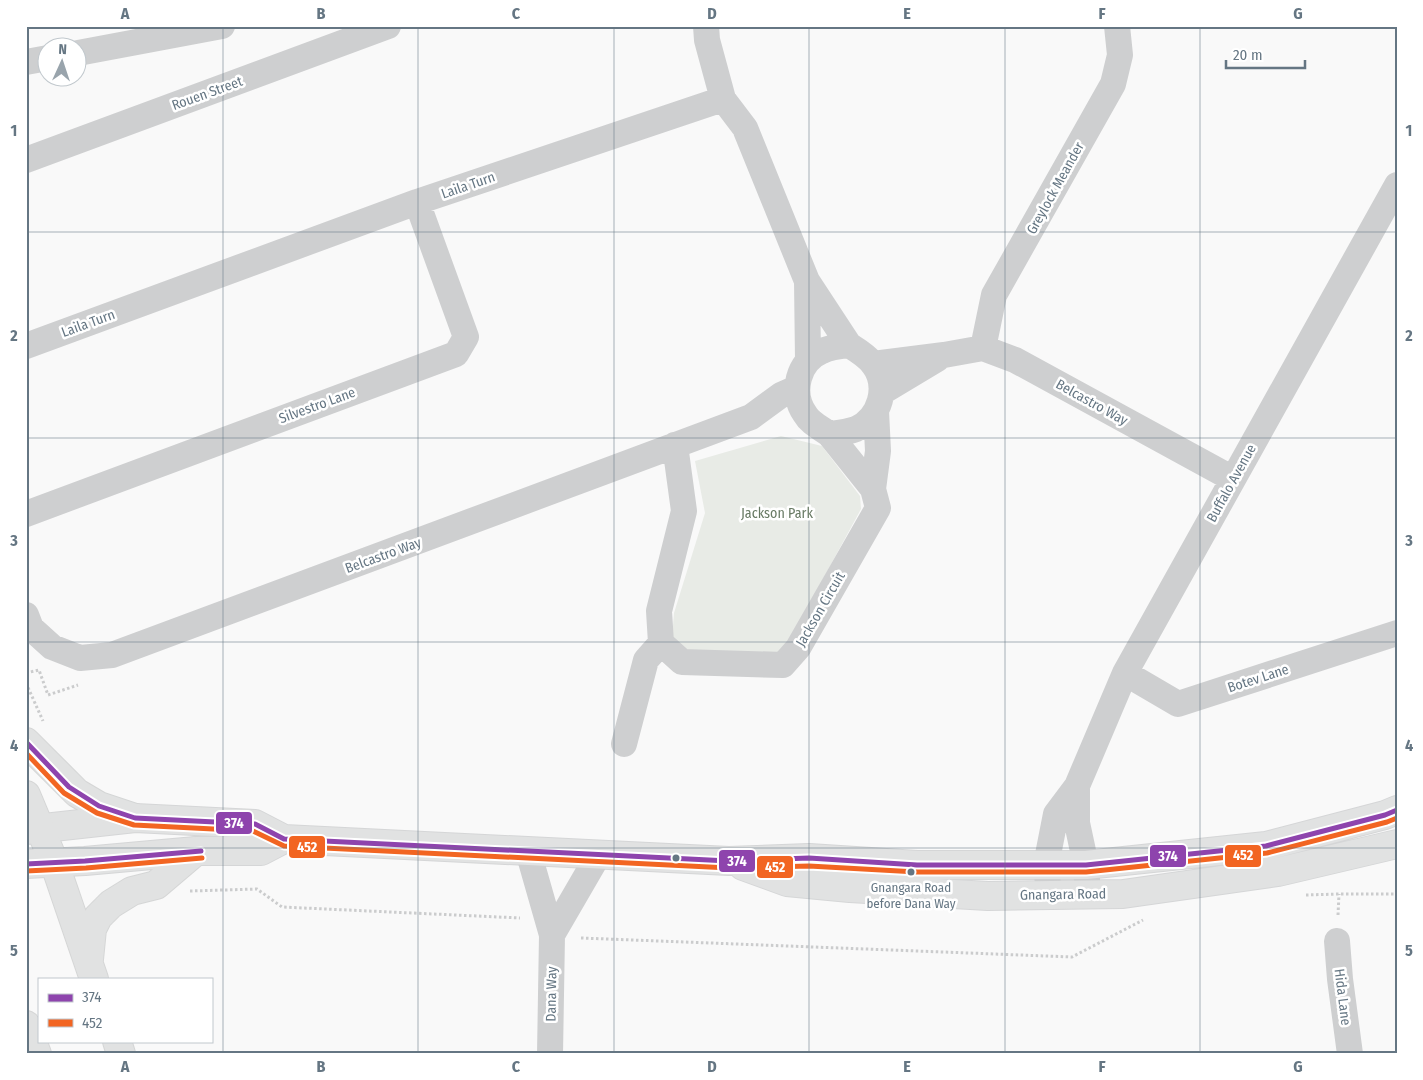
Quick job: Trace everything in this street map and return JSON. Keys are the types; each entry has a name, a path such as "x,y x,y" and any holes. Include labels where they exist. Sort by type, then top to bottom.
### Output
{"main road":[{"path":"26,742 77,794 98,806 135,818"},
{"path":"26,794 33,829 54,862 92,971"},
{"name":"Gnangara Road","path":"33,829 135,818 255,824 284,839 730,861 809,858 917,865 1086,865 1266,846 1385,815 1397,810"},
{"path":"26,864 196,851 261,851 284,839"},
{"name":"Gnangara Road","path":"730,861 787,882 850,888 988,896 1123,894 1278,872 1397,844"},
{"path":"92,971 92,929 98,917 111,904 132,891 156,885 196,851"},
{"path":"26,1025 37,1054"},
{"path":"117,1042 122,1054"}],"street":[{"path":"88,51 222,26"},
{"name":"Rouen Street","path":"26,160 388,26"},
{"path":"706,26 707,40 723,99 745,128 807,281 849,345 873,364 880,376 879,402 869,421 855,429 830,434"},
{"name":"Greylock Meander","path":"983,348 994,295 1113,84 1120,55 1117,26"},
{"name":"Laila Turn","path":"26,346 417,202 723,99"},
{"name":"Buffalo Avenue","path":"1049,894 1046,865 1056,814 1077,786 1125,673 1233,479 1387,225 1397,185"},
{"name":"Silvestro Lane","path":"26,514 456,354 466,337 417,202"},
{"path":"807,281 808,360"},
{"path":"849,345 821,351 808,360 800,373 797,388 799,403 805,415 815,425 830,434 873,489"},
{"path":"873,364 983,348"},
{"name":"Belcastro Way","path":"983,348 1015,360 1233,479"},
{"path":"879,402 944,355"},
{"name":"Belcastro Way","path":"26,615 31,628 52,647 80,658 112,655 530,501 751,417 781,394 797,388"},
{"name":"Jackson Circuit","path":"661,643 682,662 783,665 798,648 878,508 873,489 878,451 879,402"},
{"name":"Belcastro Way","path":"751,417 805,415"},
{"path":"624,744 646,660 661,643 659,611 684,511 676,445"},
{"name":"Botev Lane","path":"1125,673 1178,704 1397,633"},
{"name":"Buffalo Avenue","path":"1077,786 1076,823 1086,865 1088,894"},
{"name":"Dana Way","path":"528,851 552,934 551,1054"},
{"name":"Dana Way","path":"552,934 599,854"},
{"name":"Hida Lane","path":"1337,941 1350,1054"}],"path":[{"path":"187,892 257,889 282,907 525,918 552,934 594,938 1072,957 1144,920"},
{"path":"1303,895 1394,894 1397,892"}],"green space":[{"name":"Jackson Park","path":"781,436 822,446 860,496 861,509 792,636 777,656 686,651 672,637 674,613 705,513 695,461"}],"transit line":[{"name":"374","path":"26,742 69,787 99,806 135,818 255,824 284,839 729,861 809,858 917,865 1086,865 1266,846 1385,815 1397,810"},
{"name":"452","path":"26,753 64,793 97,813 134,825 253,831 284,846 729,868 809,866 917,872 1086,872 1267,853 1397,818"},
{"name":"374","path":"26,864 201,851"},
{"name":"452","path":"26,871 202,858"}],"place":[{"name":"Gnangara Road before Dana Way","path":"911,872"}]}
